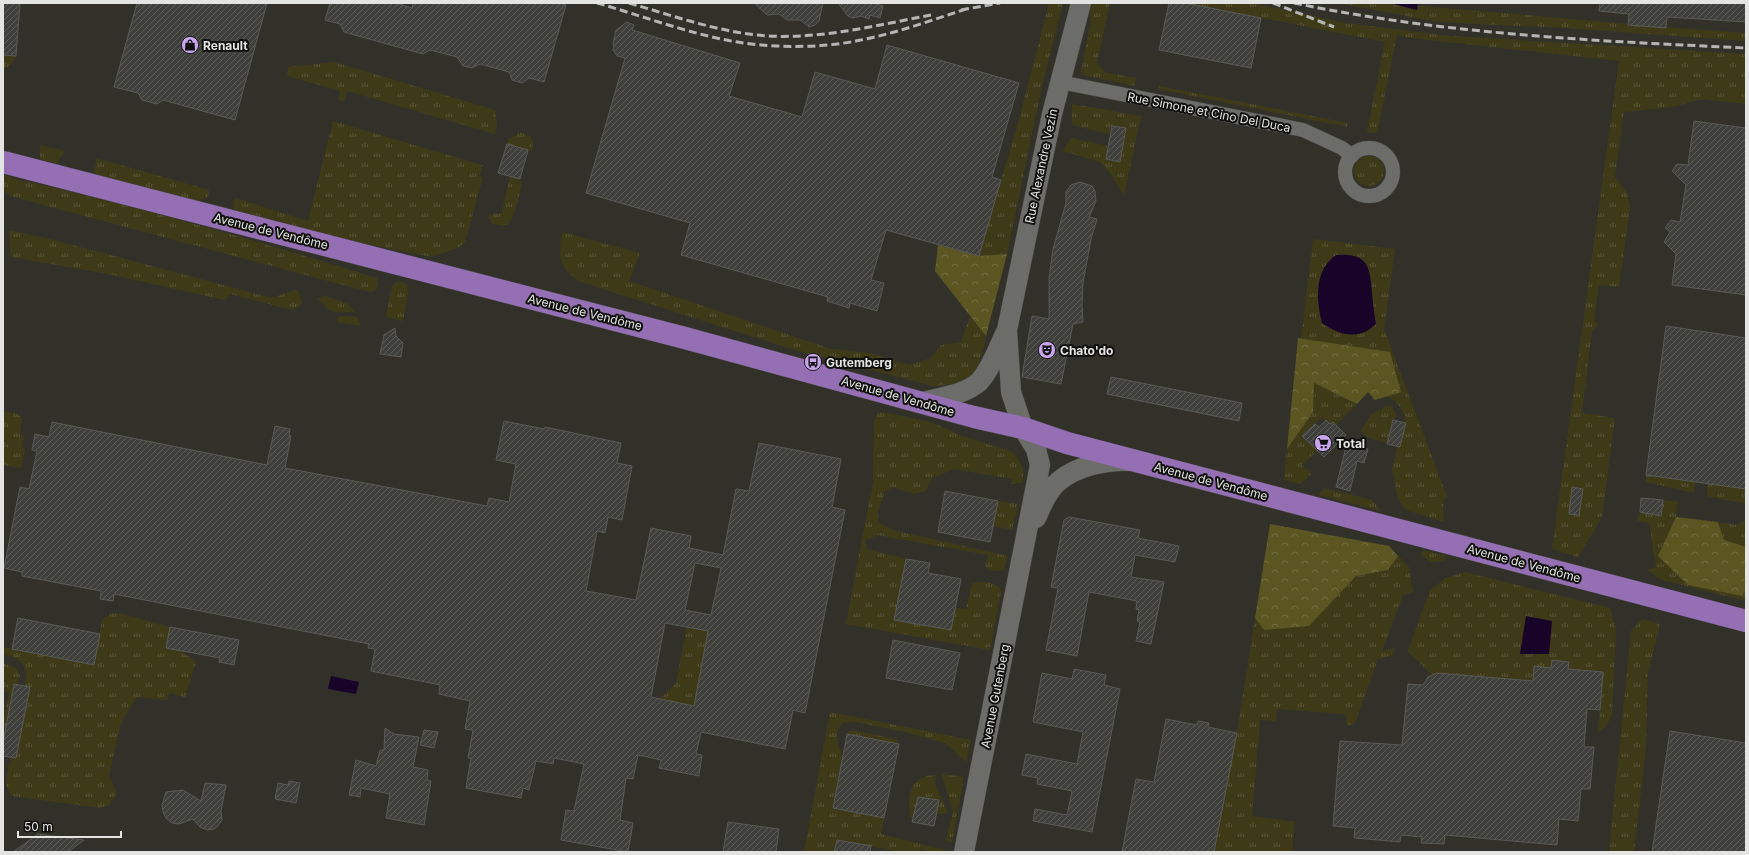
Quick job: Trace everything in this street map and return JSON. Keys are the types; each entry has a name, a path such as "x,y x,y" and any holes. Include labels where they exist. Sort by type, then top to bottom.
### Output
{"main road":[{"name":"Rue Alexandre Vezin","path":"923,402 958,394 978,383 985,375 1007,330 1052,114 1081,3"},
{"name":"Avenue de Vendôme","path":"3,162 692,340 979,418 1023,428 1067,443 1746,621"},
{"name":"Rue Alexandre Vezin","path":"1007,330 1011,392 1023,428"},
{"name":"Avenue Gutenberg","path":"964,852 1040,465 1036,450 1023,428"},
{"name":"Avenue Gutenberg","path":"1026,539 1046,498 1058,481 1076,470 1098,464 1127,461 1147,464"}],"street":[{"name":"Rue Simone et Cino Del Duca","path":"1060,82 1303,130 1342,148 1352,156"}],"shaded area":[{"path":"3,3 1746,3 1746,852 3,852"},
{"path":"1389,3 1418,3 1417,10"},
{"path":"1336,255 1354,256 1365,263 1368,268 1376,324 1363,333 1342,333 1335,331 1322,323 1318,286 1324,269 1329,261"},
{"path":"1526,616 1552,621 1549,654 1520,654"},
{"path":"331,676 359,682 356,694 328,689"}],"green space":[{"path":"1049,3 1063,3 1041,90 1007,254 979,256 1018,123"},
{"path":"1093,3 1110,3 1097,63 1105,72 1136,78 1135,86 1086,76 1081,72 1091,19 1090,8"},
{"path":"1185,3 1252,3 1345,23 1451,36 1746,54 1746,104 1702,99 1672,107 1624,112 1615,177 1627,193 1630,207 1619,287 1599,285 1594,320 1598,325 1592,331 1582,413 1615,418 1602,517 1578,557 1552,549 1619,61 1411,38 1397,35 1377,133 1367,132 1385,42"},
{"path":"1338,3 1389,3 1417,10 1418,6 1746,33 1746,41 1565,28 1439,22"},
{"path":"3,55 16,56 14,61 3,71"},
{"path":"334,62 495,110 497,123 495,134 347,91 344,101 338,100 340,91 287,76 288,67"},
{"path":"1159,86 1348,123 1347,127 1158,89"},
{"path":"1072,104 1141,116 1124,195 1110,173 1100,162 1063,151 1071,138 1108,146 1106,159 1119,162 1125,128 1111,126 1109,134 1072,125"},
{"path":"333,121 485,166 482,166 479,176 483,177 465,242 460,247 431,257 299,230 234,213 233,203 235,198 308,221"},
{"path":"521,132 530,136 533,142 532,151 507,144 509,139"},
{"path":"40,145 65,151 56,164 40,159"},
{"path":"1369,156 1375,157 1383,165 1383,177 1375,185 1369,186 1363,185 1355,177 1354,171 1355,165 1363,157"},
{"path":"96,158 209,190 208,197 197,202 97,176 94,171"},
{"path":"3,174 20,181 113,202 290,251 377,278 378,284 376,290 371,292 354,288 10,196 3,189"},
{"path":"510,176 522,181 512,218 509,223 501,226 491,223 488,215 502,213"},
{"path":"9,230 54,240 272,298 295,290 299,292 302,303 293,310 230,294 225,300 108,274 11,257"},
{"path":"562,232 640,253 629,281 831,349 870,353 909,365 931,358 941,345 961,342 970,316 986,336 980,360 977,368 966,379 957,383 933,386 798,351 578,281 566,270 561,260 560,249"},
{"path":"1313,239 1395,249 1384,329 1447,497 1443,500 1444,522 1406,510 1398,499 1392,469 1405,417 1401,408 1395,401 1387,396 1401,391 1390,352 1301,339"},
{"path":"938,245 979,256 1007,254 986,336 935,271"},
{"path":"400,281 407,285 408,293 403,321 386,317 392,287 395,283"},
{"path":"325,296 347,303 355,312 338,312 329,310 321,301 317,299"},
{"path":"340,316 357,317 361,326 338,322 337,319"},
{"path":"1298,338 1390,352 1401,392 1375,400 1368,392 1357,404 1314,383 1313,412 1287,449"},
{"path":"1314,383 1357,404 1336,425 1333,422 1330,424 1322,417 1302,436 1317,451 1302,465 1312,474 1300,484 1284,480 1287,449 1313,412"},
{"path":"1386,406 1391,406 1397,414 1393,420 1388,443 1366,437 1361,430 1371,415"},
{"path":"3,411 18,414 22,419 20,435 24,436 22,446 25,450 21,468 3,465"},
{"path":"881,412 931,422 962,436 1007,450 1015,454 1023,469 1023,482 1012,484 1012,479 954,469 932,478 926,491 913,494 893,487 885,491 878,512 879,523 893,530 1008,556 1004,570 992,571 985,567 988,555 877,535 865,541 867,549 906,559 895,620 951,630 956,608 966,609 972,584 975,582 986,582 999,587 1001,592 990,650 846,624 873,482 874,421 877,414"},
{"path":"1646,475 1695,482 1694,493 1646,482"},
{"path":"1708,483 1746,489 1746,504 1707,496"},
{"path":"1324,488 1372,500 1381,511 1319,495"},
{"path":"1663,500 1678,502 1676,517 1658,556 1742,596 1746,590 1746,601 1662,580 1647,570 1656,567 1649,523 1637,521 1640,512 1661,516"},
{"path":"998,501 1018,504 1012,530 993,526"},
{"path":"1676,517 1718,522 1724,540 1746,547 1746,590 1742,596 1688,585 1658,556"},
{"path":"1746,519 1746,547 1724,540 1718,522 1737,525"},
{"path":"1270,524 1389,546 1398,556 1388,570 1356,576 1309,626 1264,630 1255,618"},
{"path":"1423,550 1446,556 1444,561 1431,562 1421,555"},
{"path":"1398,556 1409,567 1413,592 1403,595 1382,651 1394,648 1393,655 1378,659 1356,721 1352,725 1347,725 1345,714 1277,709 1276,721 1260,720 1252,816 1295,822 1292,852 1214,852 1237,733 1255,618 1264,630 1309,626 1356,576 1388,570"},
{"path":"1465,572 1610,608 1616,629 1612,715 1606,726 1598,733 1603,672 1568,669 1569,662 1553,660 1551,668 1534,667 1533,681 1439,673 1432,675 1408,651 1430,590 1446,578"},
{"path":"114,613 170,627 179,650 196,662 185,697 169,693 168,700 137,697 122,720 109,776 117,793 109,805 100,808 12,796 6,783 7,773 11,757 16,758 30,687 25,686 26,673 23,664 20,660 3,655 3,647 94,665 102,620 108,615"},
{"path":"1642,619 1660,624 1648,673 1646,748 1634,852 1609,852 1631,631"},
{"path":"687,627 708,631 694,706 660,699 676,683"},
{"path":"3,663 16,668 20,675 17,685 14,684 3,743 3,723 9,692 3,691"},
{"path":"830,712 971,740 966,762 945,743 905,732 856,722 843,723 837,732 842,756 842,766 833,808 884,818 881,834 949,852 934,852 920,849 919,852 900,852 837,840 834,852 804,852"},
{"path":"851,730 896,739 899,744 847,734"},
{"path":"942,774 964,777 952,842 946,841 953,812"},
{"path":"936,775 935,784 948,813 936,814 939,800 918,797 912,822 909,805 911,790 920,779 927,776"}],"building":[{"path":"3,3 20,3 16,56 3,55"},
{"name":"Renault","path":"137,3 267,3 235,120 163,100 157,104 142,100 138,93 114,87"},
{"path":"330,3 396,3 412,8 413,3 559,3 566,5 544,82 529,78 522,83 512,80 509,72 480,64 472,68 463,66 457,57 430,50 423,54 344,32 340,24 325,20"},
{"path":"754,3 823,3 819,21 815,25 809,27 800,20 787,20 779,14 767,15"},
{"path":"838,3 873,3 883,6 880,18 870,15 869,19 861,16 853,18 848,16"},
{"path":"1169,3 1185,3 1261,18 1251,68 1159,50"},
{"path":"1600,3 1746,3 1746,22 1667,17 1666,28 1628,25 1629,14 1599,11"},
{"path":"627,22 634,25 632,30 740,63 729,96 802,117 815,72 875,89 887,45 1019,83 992,177 1001,180 979,256 886,230 871,280 884,283 877,311 850,303 849,308 827,301 828,297 681,255 690,223 586,193 625,58 617,56 613,50 616,30"},
{"path":"1694,121 1746,128 1746,295 1672,285 1676,254 1664,242 1670,232 1665,228 1671,220 1680,222 1686,185 1672,171 1677,164 1688,165"},
{"path":"1112,126 1126,128 1120,162 1106,159"},
{"path":"507,144 528,150 520,179 498,173"},
{"path":"1080,182 1092,186 1095,191 1096,201 1089,217 1097,219 1091,239 1083,283 1083,322 1073,324 1061,384 1022,377 1032,316 1049,319 1049,278 1053,249 1066,203 1066,192 1071,185"},
{"path":"1666,326 1746,338 1746,489 1646,475"},
{"path":"395,328 396,336 403,343 401,357 380,354 384,335"},
{"path":"1111,377 1242,403 1239,421 1107,394"},
{"name":"Total","path":"1326,420 1330,424 1333,422 1346,435 1324,457 1302,436 1315,424 1319,427"},
{"path":"1393,420 1406,423 1400,447 1387,444"},
{"path":"504,421 544,429 545,427 621,443 617,463 632,466 622,520 608,517 605,533 597,531 586,591 636,600 651,528 691,536 689,548 723,555 736,489 749,491 759,443 841,459 832,507 845,510 805,713 793,710 785,749 701,732 696,754 702,755 699,776 659,768 661,760 638,755 633,779 626,778 620,820 633,823 628,852 561,840 566,810 574,811 584,764 554,758 553,764 536,761 529,790 523,788 521,798 466,788 471,758 468,758 473,730 465,729 470,701 439,694 440,685 371,671 375,649 368,648 369,644 114,594 113,601 100,599 101,591 22,576 22,572 4,568 20,487 29,489 37,451 32,450 35,434 49,437 52,422 267,465 275,426 290,429 289,435 291,436 285,468 487,506 489,498 509,502 516,464 496,460","holes":["695,563 721,568 711,615 685,610","665,623 708,631 694,706 651,697"]},
{"path":"1347,443 1368,449 1364,463 1357,461 1350,491 1336,487"},
{"path":"1572,487 1583,489 1579,515 1569,514"},
{"path":"945,491 998,501 990,542 938,532"},
{"path":"1641,498 1663,500 1661,516 1640,512"},
{"path":"1069,517 1140,530 1138,538 1179,546 1175,562 1135,555 1131,577 1164,582 1151,644 1136,641 1140,622 1137,621 1139,610 1136,609 1137,601 1089,592 1077,656 1046,650 1058,588 1051,587 1064,520"},
{"path":"906,559 930,563 928,573 961,579 951,630 894,620"},
{"path":"18,618 100,634 94,665 12,649"},
{"path":"170,627 239,640 234,665 219,662 220,658 166,648"},
{"path":"893,640 960,653 952,690 886,678"},
{"path":"1552,660 1569,662 1568,669 1603,672 1600,710 1587,709 1584,747 1594,747 1590,789 1581,789 1578,821 1559,819 1557,845 1445,835 1444,844 1421,843 1422,837 1401,835 1400,842 1354,838 1355,828 1333,826 1340,741 1402,745 1408,684 1423,685 1428,677 1437,673 1533,681 1534,666 1551,668"},
{"path":"1074,669 1106,675 1104,685 1120,689 1092,832 1033,821 1035,809 1067,815 1072,791 1037,784 1038,778 1022,775 1026,754 1077,764 1083,732 1033,722 1042,673 1072,679"},
{"path":"14,684 30,687 16,758 3,756 3,743"},
{"path":"1166,719 1197,725 1198,721 1209,723 1208,727 1237,733 1214,852 1122,852 1136,779 1154,782"},
{"path":"385,728 394,734 419,737 413,767 428,770 427,780 431,781 424,825 386,818 390,794 361,788 360,797 349,795 356,760 376,766 380,750 384,750"},
{"path":"424,730 438,732 434,748 420,745"},
{"path":"1670,731 1746,743 1746,852 1652,852"},
{"path":"847,734 899,744 884,818 833,808"},
{"path":"289,781 300,783 296,803 275,799 278,783 288,785"},
{"path":"205,783 226,785 221,811 222,820 218,826 214,829 207,830 200,827 193,819 179,824 172,823 166,818 162,805 166,792 183,790 201,801"},
{"path":"918,797 939,800 934,826 912,822"},
{"path":"728,822 779,829 776,852 723,852"},
{"path":"38,834 84,840 68,852 13,852"},
{"path":"837,840 871,846 870,852 834,852"}],"railway":[{"path":"597,3 706,36 743,43 773,46 817,46 847,43 901,30 966,9"},
{"path":"629,3 715,28 768,36 830,33 871,27 931,15"},
{"path":"961,10 1000,3"},
{"path":"1273,3 1334,27"},
{"path":"1294,3 1350,14 1463,29 1576,39 1746,48"}],"place":[{"name":"Renault","path":"190,45"},
{"name":"Chato'do","path":"1047,350"},
{"name":"Gutemberg","path":"813,362"},
{"name":"Total","path":"1323,443"}]}
